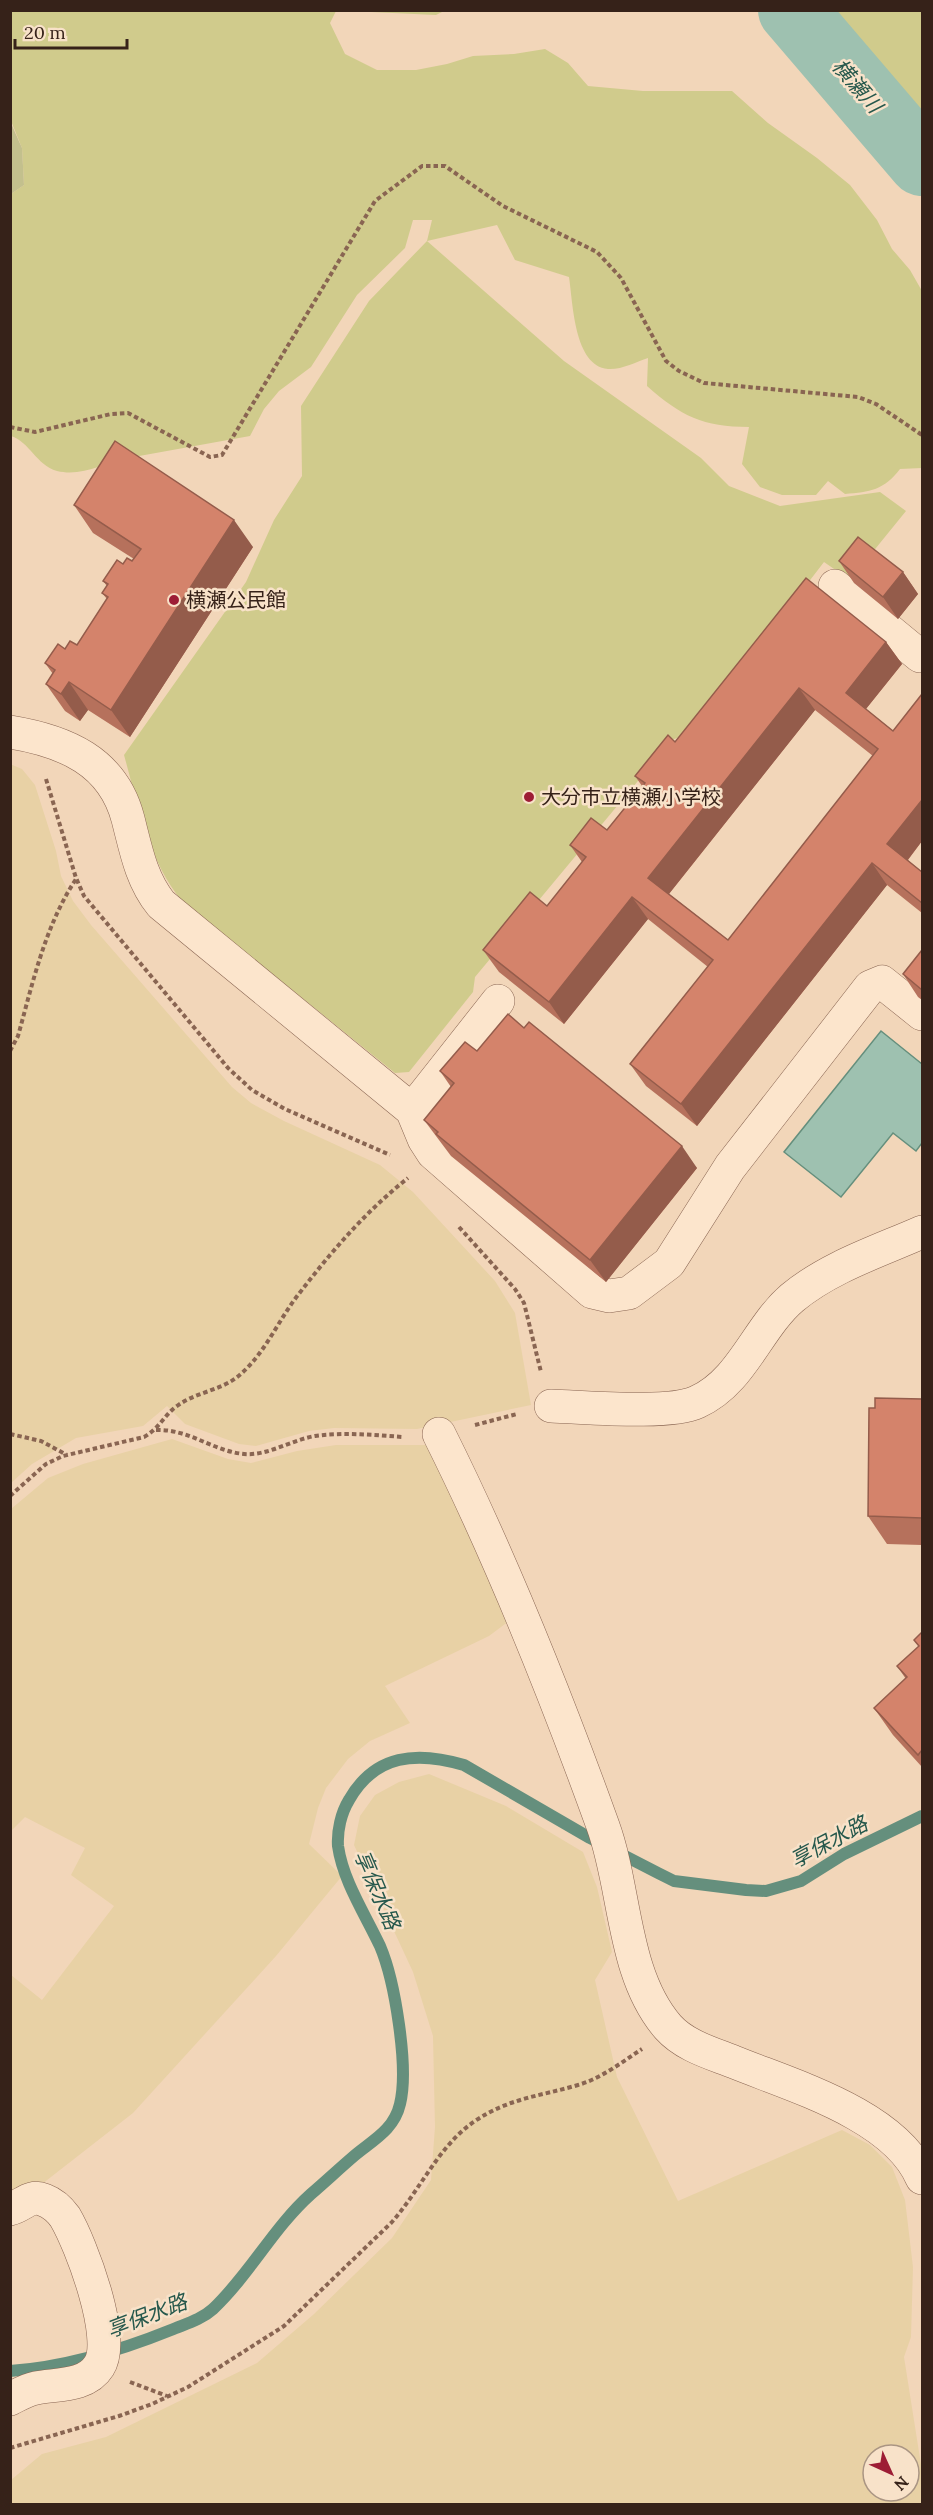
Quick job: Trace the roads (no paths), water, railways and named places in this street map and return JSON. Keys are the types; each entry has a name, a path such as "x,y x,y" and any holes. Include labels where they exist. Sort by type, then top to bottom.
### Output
{"street":[{"path":"835,586 920,656 922,653"},
{"path":"16,733 57,743 84,755 108,780 125,807 142,872 161,904 412,1110 424,1139 433,1153 592,1292 609,1296 629,1293 669,1263 730,1167 870,987 882,982 922,1014"},
{"path":"412,1110 498,1000"},
{"path":"551,1406 666,1408 696,1403 713,1393 729,1379 774,1317 791,1299 814,1281 922,1232"},
{"path":"439,1434 480,1516 604,1828 638,1968 646,1993 658,2014 684,2041 805,2091 877,2127 910,2155 922,2178"},
{"path":"10,2209 28,2199 35,2198 50,2202 64,2216 98,2298 105,2340 103,2359 96,2371 79,2381 34,2388 10,2399"}],"waterway":[{"name":"横瀬川","path":"792,10 922,162"},
{"name":"享保水路","path":"10,2371 51,2366 92,2357 151,2338 203,2316 213,2309 239,2281 297,2207 382,2134 393,2121 400,2104 403,2069 402,2047 391,1980 380,1946 350,1885 338,1846 339,1828 346,1805 359,1785 371,1773 384,1765 414,1758 430,1758 464,1765 590,1838 674,1881 746,1890 766,1891 801,1881 844,1854 922,1816"}],"place":[{"name":"横瀬公民館","path":"174,600"},
{"name":"大分市立横瀬小学校","path":"529,797"}]}
